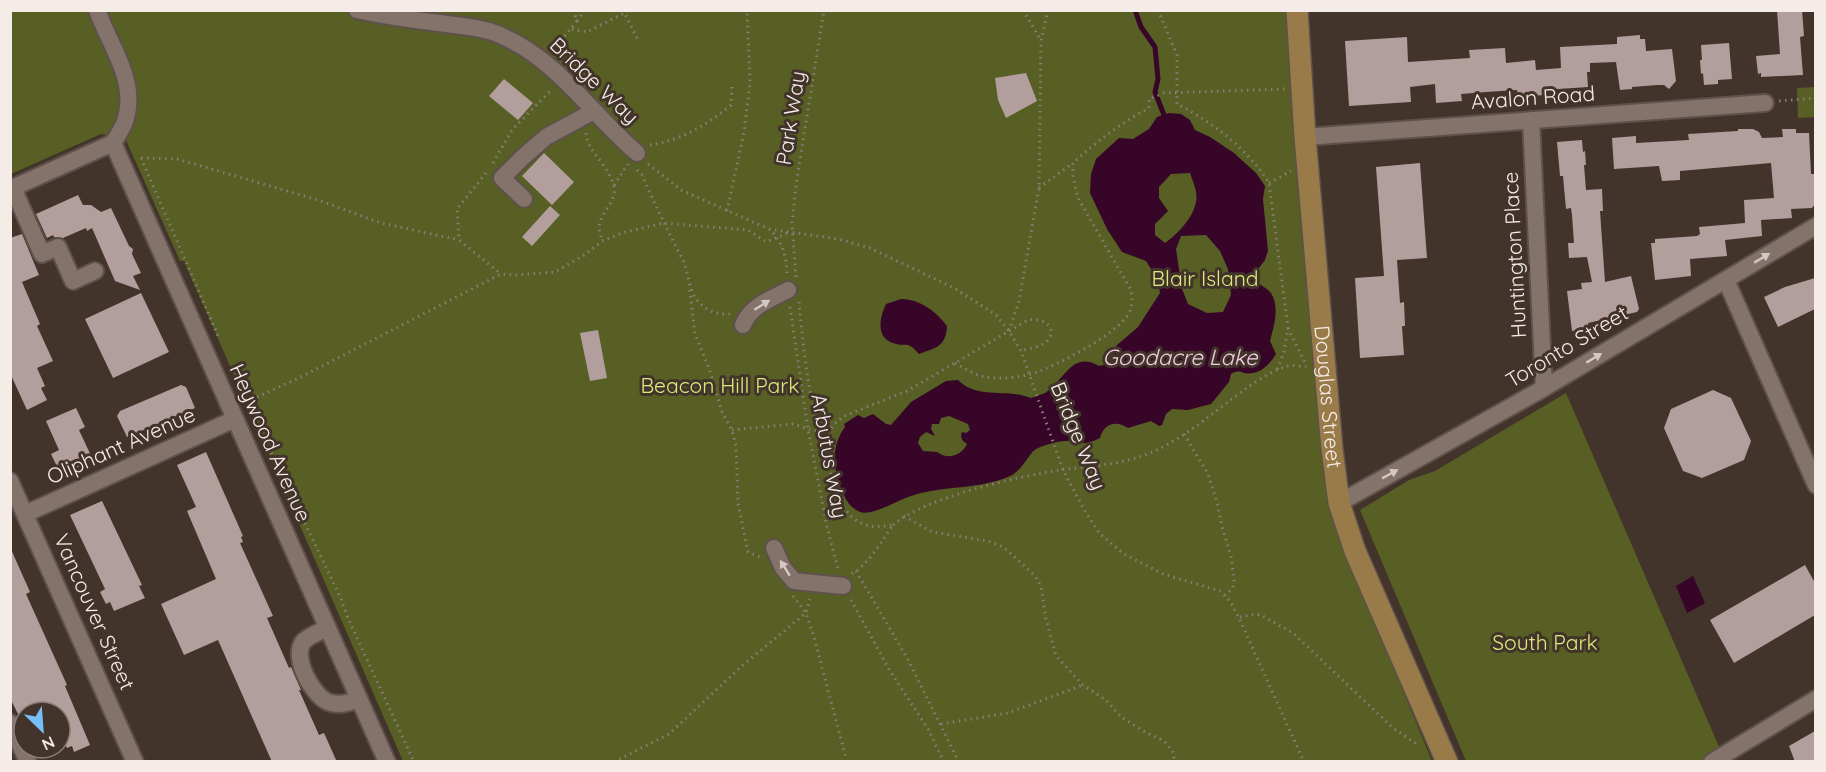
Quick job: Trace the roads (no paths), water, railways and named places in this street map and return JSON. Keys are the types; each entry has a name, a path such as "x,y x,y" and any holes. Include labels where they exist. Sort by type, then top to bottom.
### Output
{"main road":[{"name":"Douglas Street","path":"1297,10 1305,137 1332,449 1339,502 1355,551 1444,754"}],"street":[{"path":"95,271 73,281 58,247 42,254 12,188 113,143 126,117 127,83 97,10"},
{"name":"Bridge Way","path":"357,10 476,28 501,35 544,61 636,154"},
{"name":"Avalon Road","path":"1305,137 1765,103"},
{"path":"524,199 502,178 546,137 594,111"},
{"name":"Huntington Place","path":"1531,120 1544,388"},
{"name":"Heywood Avenue","path":"113,143 387,762"},
{"name":"Toronto Street","path":"1339,502 1544,388 1815,226"},
{"path":"1725,280 1815,484"},
{"path":"745,320 760,305 795,292"},
{"name":"Oliphant Avenue","path":"18,504 235,419"},
{"name":"Vancouver Street","path":"10,481 18,504 135,762"},
{"path":"769,554 794,581 812,584 842,582"},
{"path":"328,628 308,637 302,644 299,654 301,664 319,697 329,703 344,705 359,699"},
{"path":"1712,762 1815,699"},
{"path":"10,723 28,762"}],"water":[{"name":"Goodacre Lake","path":"1169,113 1181,114 1190,120 1195,130 1234,153 1256,173 1265,186 1263,199 1268,251 1265,260 1255,273 1255,281 1271,293 1274,299 1275,317 1270,341 1276,354 1270,362 1255,373 1231,374 1229,382 1211,404 1188,410 1172,409 1166,414 1162,425 1159,426 1151,421 1128,428 1119,424 1111,424 1104,429 1100,438 1089,442 1062,441 1038,448 1010,476 974,486 923,493 872,512 855,510 848,503 841,489 835,458 836,445 845,427 844,424 858,415 864,418 873,414 891,425 911,402 946,381 958,380 974,390 984,392 1022,395 1031,398 1052,388 1075,364 1090,362 1099,366 1111,363 1117,345 1138,327 1160,293 1157,278 1146,261 1122,252 1107,229 1090,193 1091,174 1096,159 1119,138 1133,139 1149,129 1157,117","holes":["1190,173 1196,192 1195,207 1187,221 1165,243 1155,235 1155,224 1168,211 1159,198 1159,187 1171,174","1206,235 1220,251 1228,269 1231,295 1223,312 1207,313 1188,304 1182,289 1176,249 1181,236","949,416 968,424 970,430 966,433 962,432 961,435 962,440 967,444 954,456 923,451 918,443 920,437 926,432 935,436 931,429 932,424 939,424 941,418"]},
{"path":"901,299 914,301 938,315 947,326 942,343 919,354 909,345 893,343 883,336 881,320 886,304"},
{"path":"1693,576 1705,603 1687,613 1676,586"}],"waterway":[{"path":"1135,10 1141,27 1155,47 1158,79 1155,92 1164,115"}],"park label":[{"name":"Blair Island","path":"1205,279"},
{"name":"Beacon Hill Park","path":"720,386"},
{"name":"South Park","path":"1545,643"}]}
